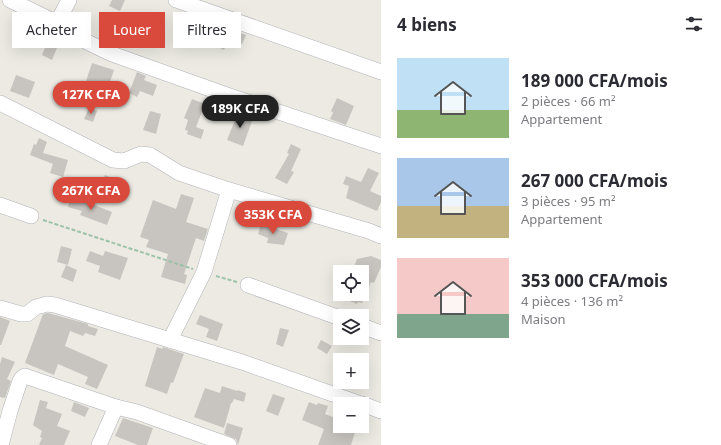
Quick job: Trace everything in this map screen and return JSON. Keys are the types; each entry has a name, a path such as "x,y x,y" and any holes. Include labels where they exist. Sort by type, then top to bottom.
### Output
{"street":[{"path":"10,0 36,12"},
{"path":"62,12 69,0"},
{"path":"176,0 381,72"},
{"path":"91,44 112,54 227,95 381,146"},
{"path":"0,103 113,160 124,161 141,154 150,155 179,173 229,190 369,231 381,236"},
{"path":"170,340 204,272 229,190"},
{"path":"0,205 31,216"},
{"path":"248,285 333,315"},
{"path":"0,308 21,314 27,314 36,307 47,304 55,305 242,362 342,397"},
{"path":"369,329 381,333"},
{"path":"1,445 5,409 20,381 25,376 116,407 137,412 229,445"},
{"path":"99,445 116,407"},
{"path":"369,407 381,411"}],"path":[{"path":"31,216 248,285"}],"building":[{"path":"112,0 125,0 120,11 109,6"},
{"path":"241,33 246,35 241,44"},
{"path":"45,48 57,48 52,60 42,55"},
{"path":"92,63 114,70 110,82 125,88 120,100 84,87"},
{"path":"137,72 146,76 144,80 157,85 153,96 140,91 137,97 129,93"},
{"path":"16,75 35,82 29,98 10,91"},
{"path":"337,98 354,106 346,125 330,119 333,113 331,111"},
{"path":"192,99 205,104 196,127 204,130 201,139 187,134 188,131 185,130 188,120 184,118"},
{"path":"89,108 97,111 93,122 84,119"},
{"path":"239,110 248,114 247,119 252,121 243,146 227,140"},
{"path":"150,111 161,114 156,134 143,130"},
{"path":"39,138 47,142 43,153 68,160 63,177 50,173 53,164 30,155 34,144 36,145"},
{"path":"291,144 301,149 291,171 294,172 287,184 275,178 289,154 287,153"},
{"path":"368,168 379,173 370,191 381,196 381,202 377,211 346,198 349,186 343,184 346,176 361,182"},
{"path":"105,175 123,182 118,197 90,187 92,179 102,182"},
{"path":"181,194 194,198 186,222 208,229 204,241 196,238 184,274 187,275 185,284 161,277 168,254 146,247 149,240 140,237 153,200 176,209"},
{"path":"71,196 112,212 107,225 80,215 82,211 68,207"},
{"path":"261,224 288,233 284,245 267,243 268,238 258,234"},
{"path":"61,246 72,249 68,265 57,262"},
{"path":"90,251 103,256 105,251 128,258 120,280 98,272 100,266 86,261"},
{"path":"371,256 381,260 381,267 374,283 371,282 369,287 369,265 355,265 357,259"},
{"path":"66,265 77,270 73,282 61,277"},
{"path":"350,301 363,301 362,303 358,302 357,304"},
{"path":"48,313 88,324 88,326 98,329 95,336 85,333 83,336 70,331 65,346 108,365 97,389 85,384 88,377 58,364 54,375 25,363 43,314"},
{"path":"200,315 223,324 217,341 206,337 209,329 196,324"},
{"path":"0,317 10,321 1,345 0,345"},
{"path":"280,328 289,330 283,347 276,344"},
{"path":"321,340 332,346 327,354 317,348"},
{"path":"157,347 162,349 163,347 184,354 173,383 171,382 167,394 145,386"},
{"path":"2,357 15,362 7,379 11,381 5,398 0,397 0,364"},
{"path":"222,386 246,393 244,402 234,399 231,403 224,428 194,417 205,388 220,393"},
{"path":"273,394 285,398 278,416 266,411"},
{"path":"40,400 48,402 46,408 62,414 57,426 70,431 64,445 39,445 42,438 40,437 42,431 33,425"},
{"path":"74,402 89,408 85,417 71,411"},
{"path":"309,402 317,405 318,403 328,406 325,414 333,417 333,433 355,433 351,445 318,445 324,429 302,420"},
{"path":"123,418 153,428 147,445 138,445 115,436"},
{"path":"227,423 243,428 238,445 236,439 224,434"}]}
